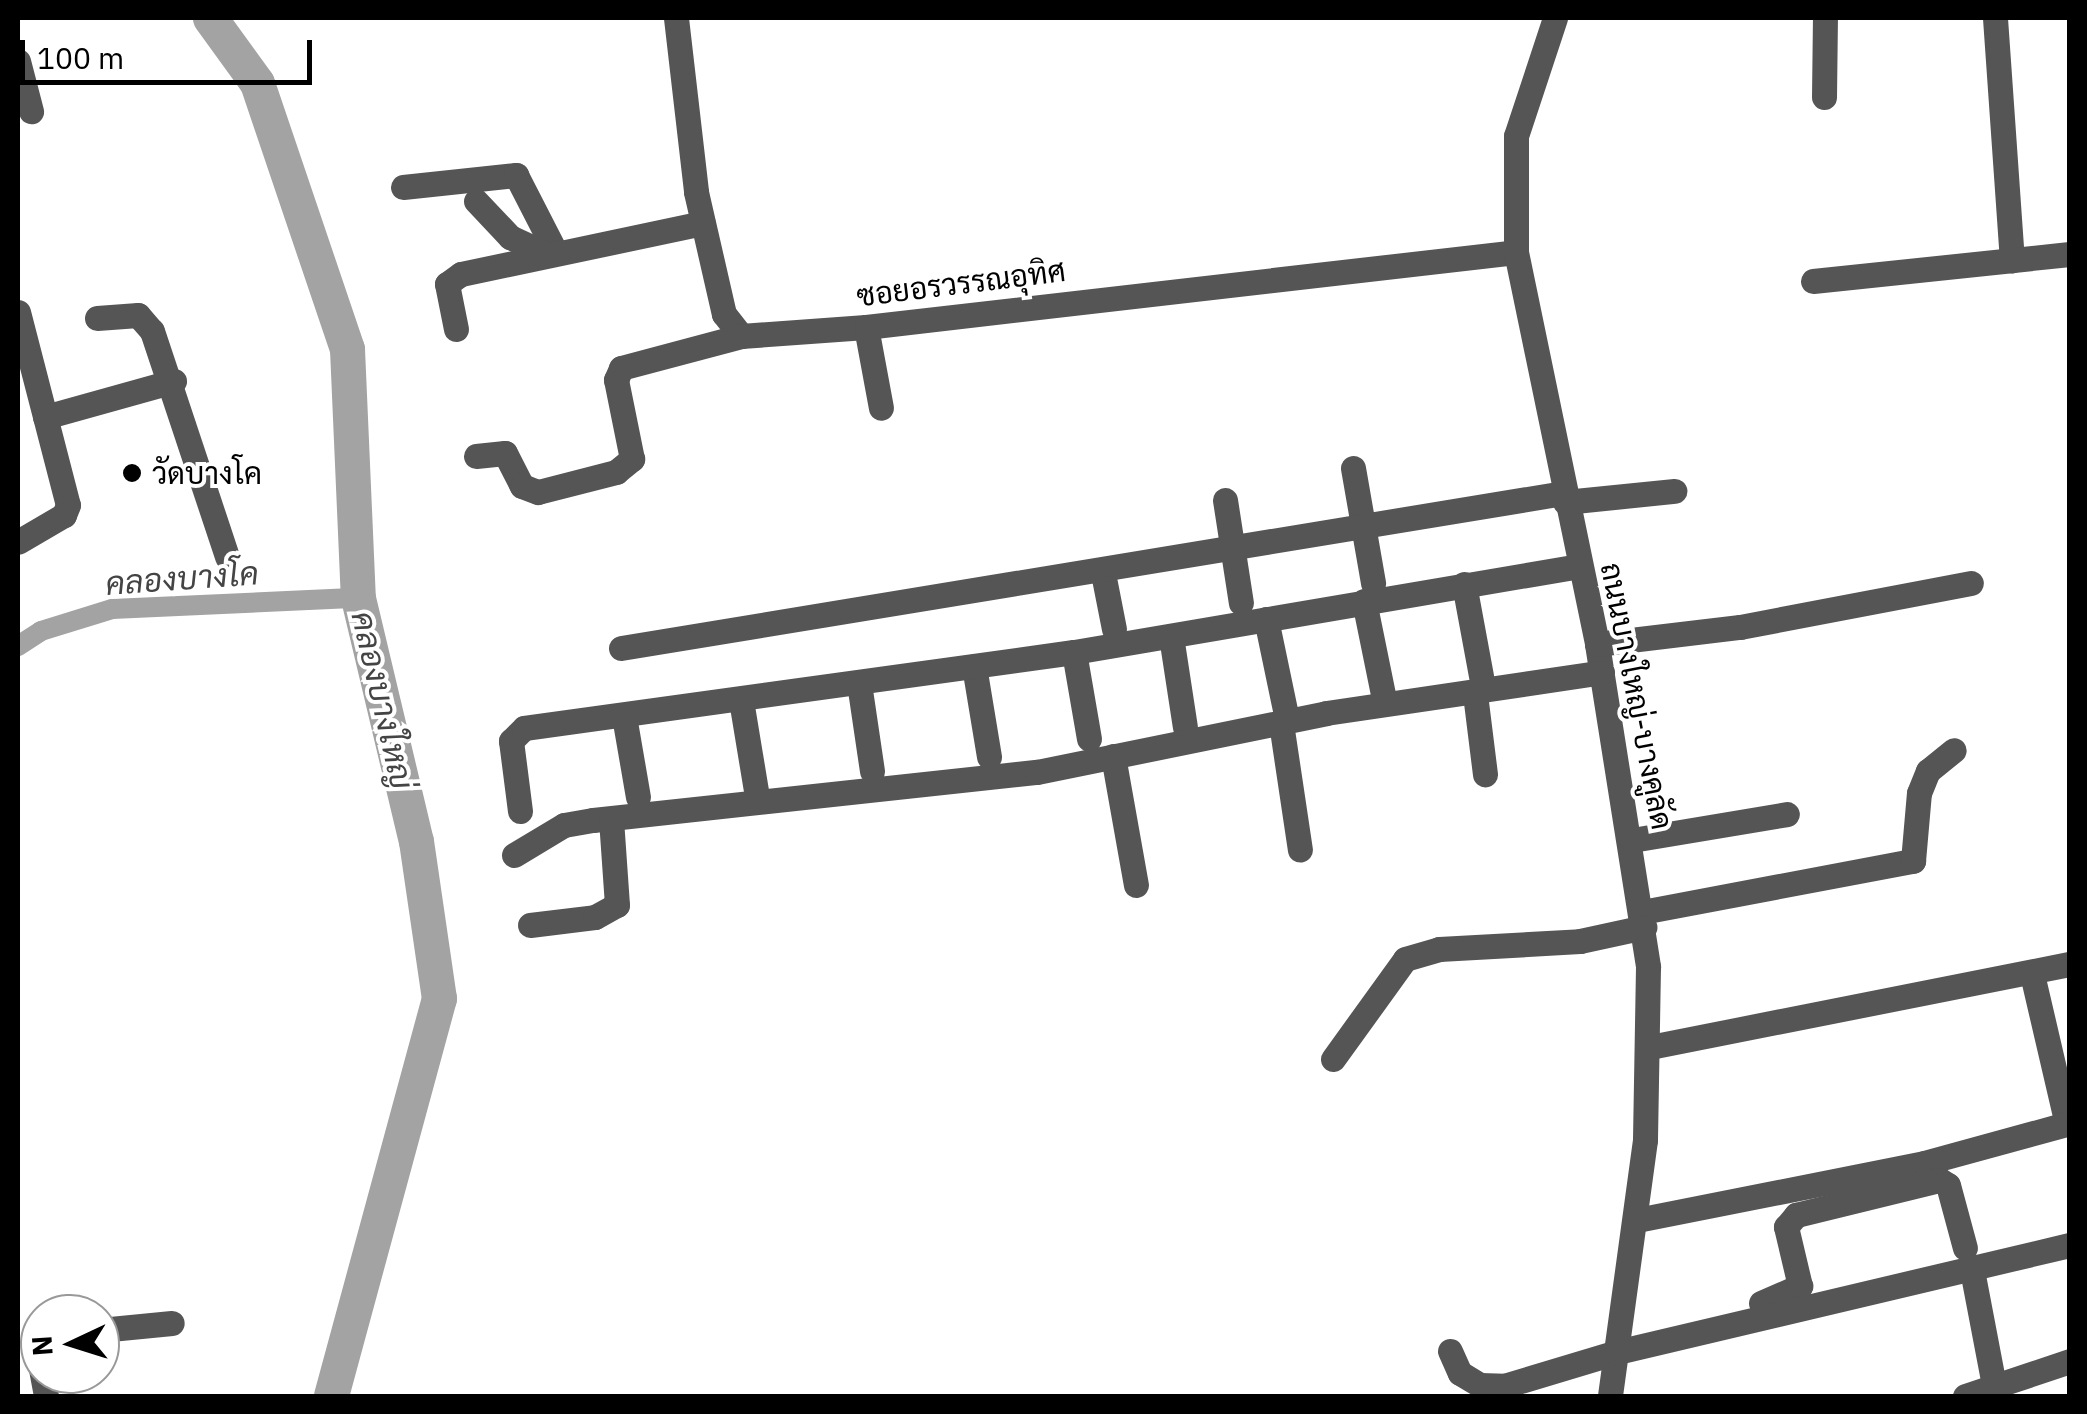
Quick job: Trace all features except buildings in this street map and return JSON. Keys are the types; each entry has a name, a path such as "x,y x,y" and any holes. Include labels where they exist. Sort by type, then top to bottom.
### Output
{"street":[{"path":"676,18 682,108 703,222 724,314 741,336"},
{"name":"ถนนบางใหญ่-บางคูลัด","path":"1555,18 1516,136 1516,252 1597,644 1632,840 1643,920 1650,1047 1637,1220 1610,1396"},
{"path":"1824,97 1825,18"},
{"path":"1995,18 2012,260"},
{"path":"18,61 31,110"},
{"path":"403,187 516,175 549,252"},
{"path":"476,200 510,237 549,252"},
{"path":"456,329 452,279 549,252 703,222"},
{"name":"ซอยอรวรรณอุทิศ","path":"476,456 504,452 522,486 538,492 628,466 632,452 616,380 620,368 741,336 866,327 1516,252"},
{"path":"1813,281 2070,254"},
{"path":"18,312 35,413 68,505 64,514 19,538"},
{"path":"96,318 128,312 146,320 174,381 228,557"},
{"path":"866,327 881,408"},
{"path":"35,413 174,381"},
{"path":"1354,468 1364,523 1368,592 1382,694"},
{"path":"621,648 1103,572 1364,523 1564,498 1674,491"},
{"path":"1224,500 1241,602"},
{"path":"520,811 511,742 516,731 1074,652 1266,619 1368,592 1464,584 1579,566"},
{"path":"1103,572 1114,629"},
{"path":"1464,584 1485,774"},
{"path":"1597,644 1740,627 1970,584"},
{"path":"1266,619 1284,716 1300,850"},
{"path":"1170,636 1186,727"},
{"path":"1074,652 1089,739"},
{"path":"974,666 990,757"},
{"path":"514,855 564,825 1037,772 1284,716 1478,685 1602,672"},
{"path":"859,683 872,771"},
{"path":"741,700 756,791"},
{"path":"624,716 638,797"},
{"path":"1333,1059 1405,959 1439,949 1580,941 1643,920 1913,861 1919,793 1928,771 1954,750"},
{"path":"1113,756 1136,885"},
{"path":"1632,840 1787,814"},
{"path":"530,925 594,917 617,905 611,819"},
{"path":"1650,1047 2070,964"},
{"path":"1637,1220 1924,1163 2068,1124 2032,974"},
{"path":"1661,1343 1669,1326 1796,1293 1786,1227 1796,1215 1940,1180 1948,1185 1968,1259 1995,1393"},
{"path":"1450,1351 1460,1373 1480,1385 1504,1386 1968,1259 2070,1245"},
{"path":"120,1328 172,1323"},
{"path":"1965,1396 1995,1393 2070,1361"}],"waterway":[{"name":"คลองบางใหญ่","path":"210,18 257,83 347,349 358,598 416,841 439,998 331,1396"},
{"name":"คลองบางโค","path":"18,646 41,631 112,609 358,598"}],"place":[{"name":"วัดบางโค","path":"132,473"}]}
